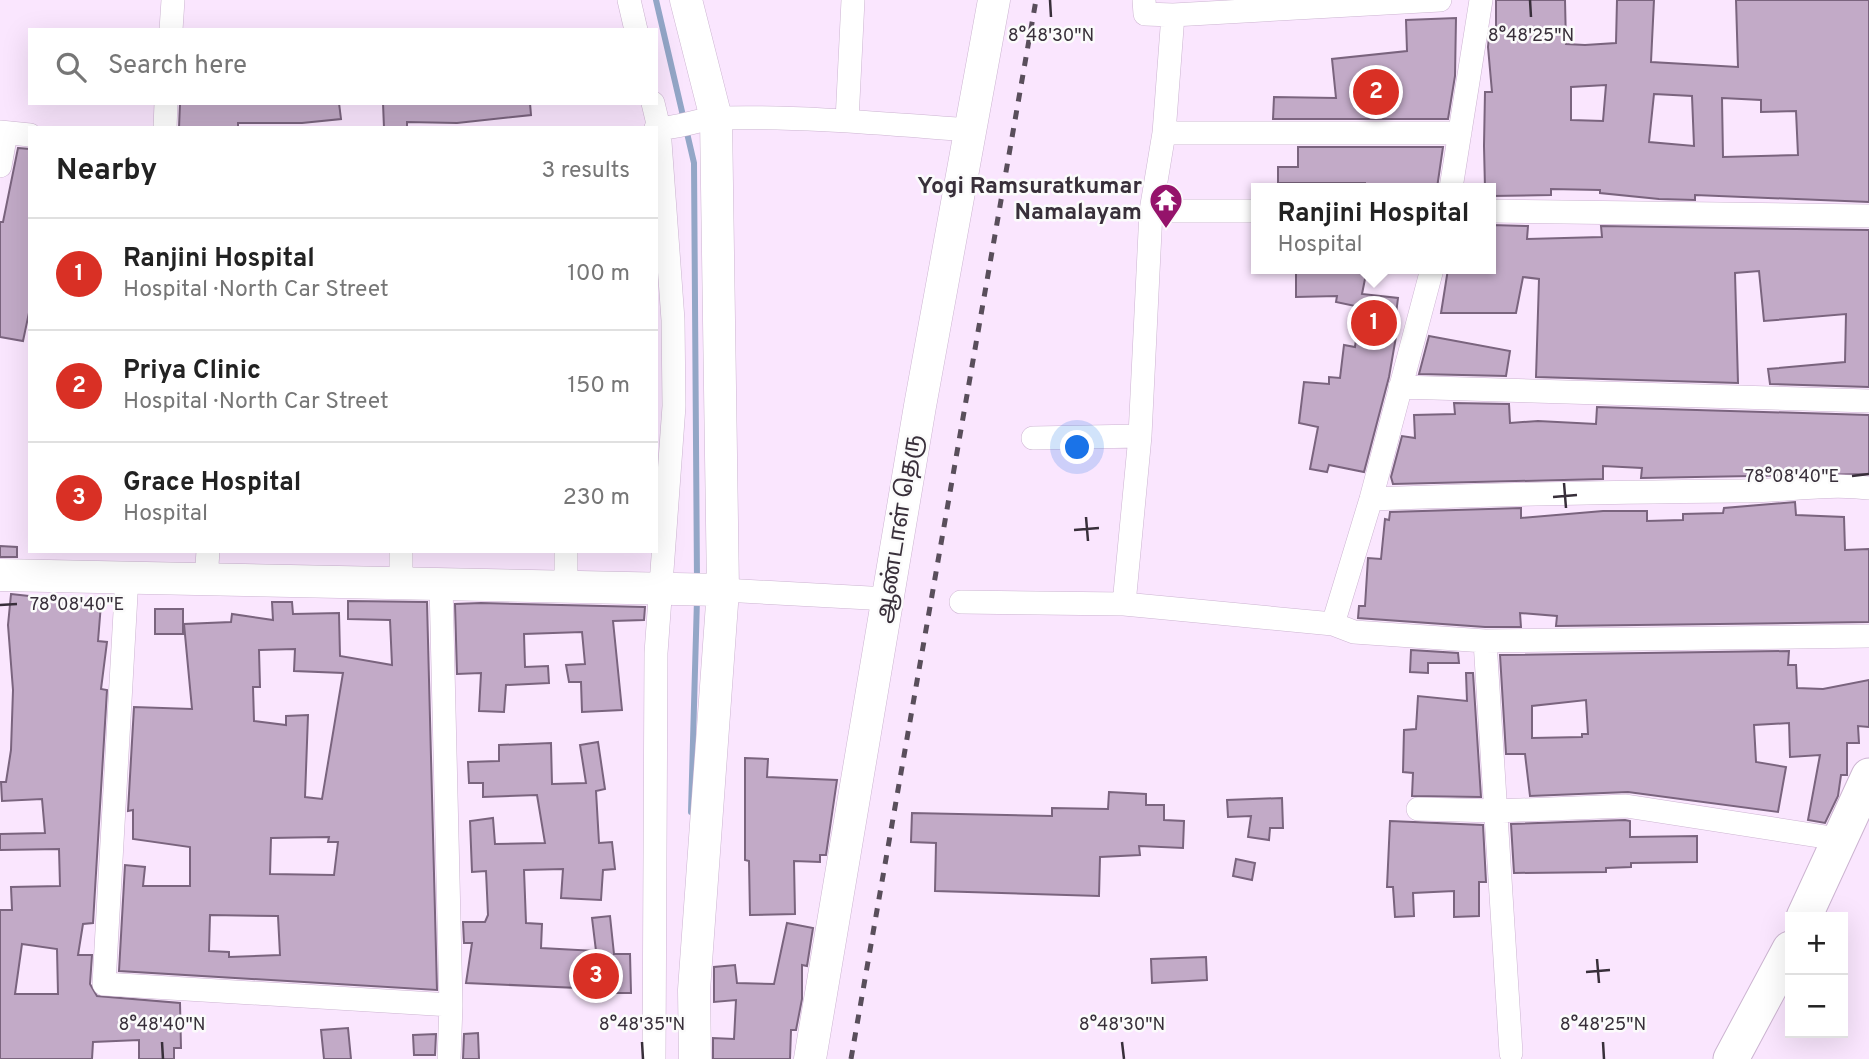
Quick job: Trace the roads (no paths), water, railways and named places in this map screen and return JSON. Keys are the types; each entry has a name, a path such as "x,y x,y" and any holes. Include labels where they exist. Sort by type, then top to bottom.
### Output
{"main road":[{"path":"1806,912 1869,776"},
{"path":"1731,1059 1785,958"}],"street":[{"path":"171,28 173,0"},
{"path":"629,0 636,28"},
{"path":"686,0 708,119 694,589 695,1059"},
{"path":"847,121 853,0"},
{"name":"ஆண்டாள் தெரு","path":"810,1059 994,0"},
{"path":"1144,0 1145,14 1173,15 1440,0"},
{"path":"1452,183 1481,0"},
{"path":"1124,604 1140,436 1151,211 1164,133 1173,15"},
{"path":"165,126 166,105"},
{"path":"654,105 663,128 673,320 674,406 694,589 656,653 654,1059"},
{"path":"663,128 708,119 847,121 970,130"},
{"path":"0,166 3,133 28,135"},
{"path":"1164,133 1460,133"},
{"path":"1151,211 1251,211"},
{"path":"1496,211 1869,216"},
{"path":"1333,624 1371,499 1431,274"},
{"path":"1400,387 1869,401"},
{"path":"1033,438 1140,436"},
{"path":"1371,499 1546,492 1750,491 1843,485 1869,488"},
{"path":"401,553 401,583"},
{"path":"566,553 566,587"},
{"path":"0,575 127,578 207,565 401,583 694,589 888,598"},
{"path":"127,578 104,984 451,1005"},
{"path":"441,584 451,1005 449,1059"},
{"path":"961,602 1124,604 1333,624 1354,632 1485,641 1869,636"},
{"path":"1485,641 1511,1052"},
{"path":"1418,809 1496,811 1626,806 1838,839"}],"waterway":[{"path":"656,0 694,163 697,581"},
{"path":"691,812 697,599"}],"railway":[{"path":"851,1059 1036,0"}],"place":[{"name":"Priya Clinic","path":"1376,92"},
{"name":"Yogi Ramsuratkumar Namalayam","path":"1166,230"},
{"name":"Ranjini Hospital","path":"1374,323"},
{"name":"Grace Hospital","path":"596,976"}]}
